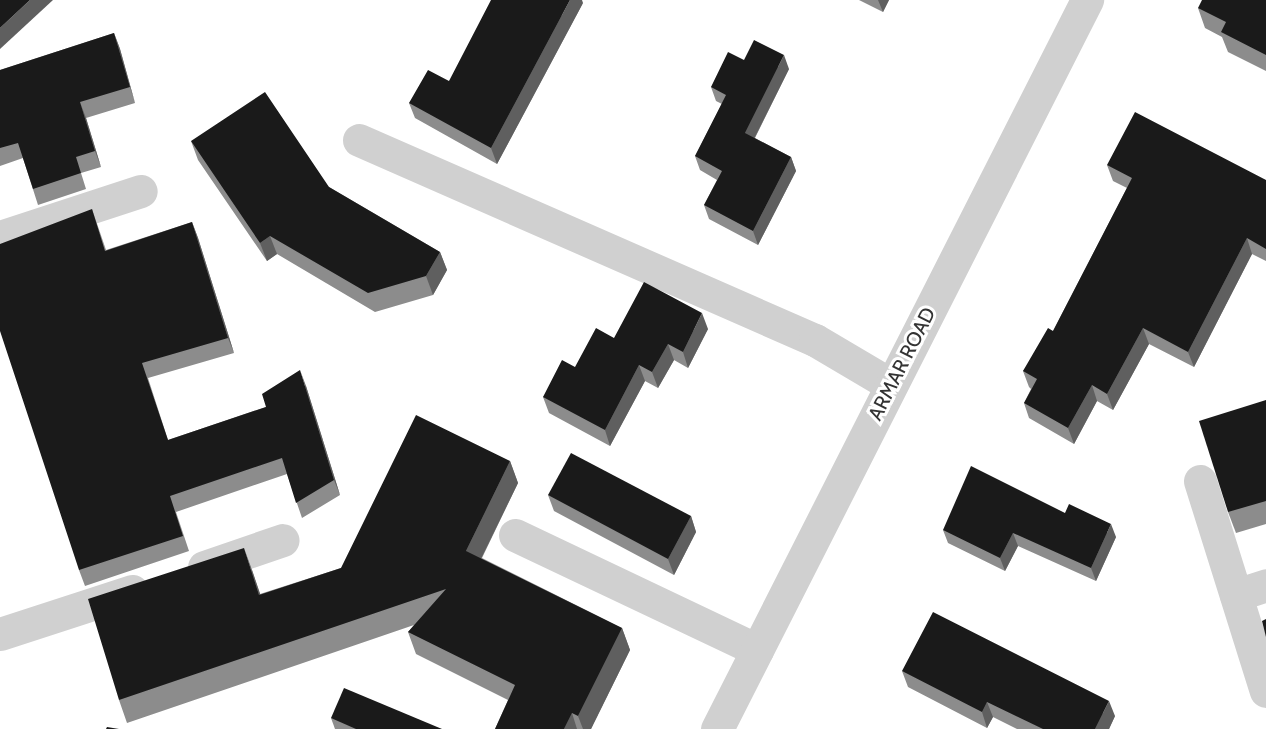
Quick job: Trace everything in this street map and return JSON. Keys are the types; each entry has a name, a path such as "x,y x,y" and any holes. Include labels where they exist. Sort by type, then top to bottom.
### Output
{"street":[{"name":"ARMAR ROAD","path":"717,729 1087,0"},
{"path":"359,140 815,340 891,385"},
{"path":"0,237 141,191"},
{"path":"1200,481 1251,590 1266,691"},
{"path":"515,535 757,651"},
{"path":"0,634 283,540"}],"building":[{"path":"0,0 30,0 0,28"},
{"path":"491,0 570,0 491,148 409,103 428,70 449,81"},
{"path":"1202,0 1266,0 1266,55 1221,32 1226,22 1198,8"},
{"path":"114,33 130,87 80,102 95,151 76,157 81,173 33,189 18,143 0,148 0,70"},
{"path":"754,40 784,55 745,133 791,157 753,231 704,205 722,171 695,156 726,95 711,87 728,52 744,60"},
{"path":"265,92 329,187 440,252 426,276 368,293 270,236 260,243 191,141"},
{"path":"1135,112 1266,180 1266,249 1247,238 1188,352 1143,328 1107,394 1092,385 1068,428 1024,403 1037,379 1023,371 1048,328 1053,331 1132,178 1107,165"},
{"path":"92,209 105,251 192,222 228,338 142,363 168,440 266,407 262,394 300,370 334,480 296,503 282,458 170,496 183,536 79,570 0,331 0,244"},
{"path":"644,282 702,313 683,352 668,344 652,372 639,365 605,430 543,397 562,360 575,367 596,328 614,338"},
{"path":"1266,400 1266,501 1228,512 1199,421"},
{"path":"416,415 510,461 466,551 622,628 578,716 572,713 564,729 495,729 515,685 408,632 446,589 119,700 88,599 244,548 259,595 341,568"},
{"path":"571,453 691,516 668,559 548,495"},
{"path":"971,466 1065,513 1069,504 1111,524 1091,568 1013,533 1000,558 943,530"},
{"path":"933,612 1109,701 1095,729 1043,729 987,702 982,712 902,671"},
{"path":"1266,619 1266,637 1262,621"},
{"path":"344,688 442,729 356,729 331,718"}]}
